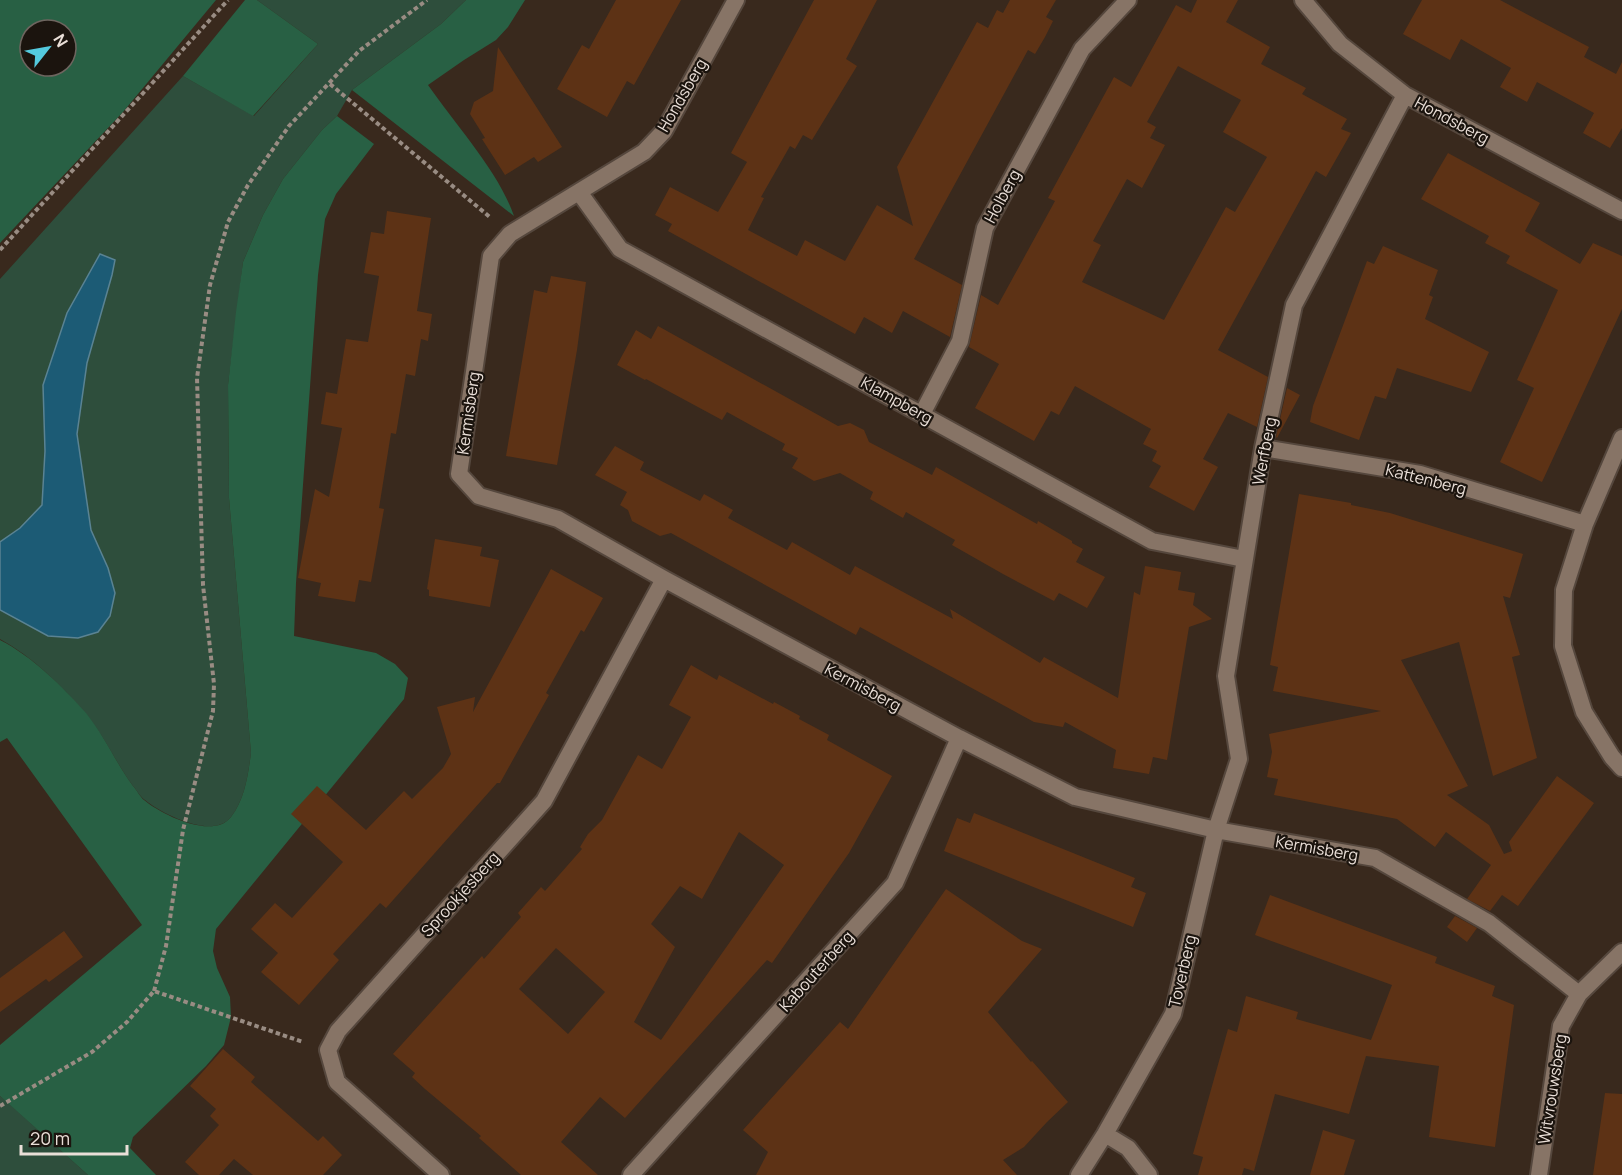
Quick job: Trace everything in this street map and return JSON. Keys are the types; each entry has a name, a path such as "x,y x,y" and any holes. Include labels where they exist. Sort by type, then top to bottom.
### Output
{"street":[{"name":"Hondsberg","path":"579,192 644,152 664,131 736,0"},
{"name":"Holberg","path":"922,414 960,341 985,228 1082,49 1128,0"},
{"name":"Hondsberg","path":"1303,0 1340,44 1405,95 1622,211"},
{"name":"Werfberg","path":"1216,830 1239,759 1226,676 1263,448 1293,305 1405,95"},
{"name":"Kermisberg","path":"579,192 510,234 491,256 459,474 479,496 558,519 958,738 1075,797 1216,830 1375,858 1489,923 1579,994"},
{"name":"Klampberg","path":"579,192 620,249 1152,541 1244,559"},
{"path":"1622,438 1585,524 1564,590 1563,646 1584,712 1612,757 1622,768"},
{"name":"Kattenberg","path":"1263,448 1420,474 1585,524"},
{"name":"Sprookjesberg","path":"328,1050 338,1031 544,801 664,579"},
{"name":"Kabouterberg","path":"631,1175 896,883 958,738"},
{"name":"Toverberg","path":"1079,1175 1173,1014 1216,830"},
{"name":"Witvrouwsberg","path":"1539,1175 1562,1026 1579,994 1622,952"},
{"path":"328,1050 337,1082 441,1175"},
{"path":"1105,1134 1128,1148 1149,1175"}],"path":[{"path":"0,250 228,0"},
{"path":"0,1106 92,1052 127,1022 154,992 166,946 183,830 213,711 214,684 203,585 196,378 210,285 228,222 248,185 289,126 359,51 427,0"},
{"path":"330,84 510,234"},
{"path":"154,992 328,1050"}],"green space":[{"path":"0,0 216,0 123,112 0,243"},
{"path":"245,0 257,0 318,44 253,116 183,76"},
{"path":"257,0 466,0 441,24 352,90 337,116 322,130 283,179 263,215 243,262 228,385 229,498 251,753 243,795 236,810 223,823 212,826 175,818 143,799 92,722 76,703 35,663 0,639 0,610 48,636 108,568 91,530 77,434 100,254 67,313 45,451 42,505 20,528 0,542 0,279 183,76 254,116 318,44"},
{"path":"466,0 525,0 508,27 496,40 428,85 487,165 514,216 352,90 441,24"},
{"path":"337,116 374,144 336,194 325,219 318,275 294,636 376,653 395,664 408,678 404,699 216,929 213,951 217,968 230,997 231,1017 224,1045 206,1066 133,1137 130,1148 156,1175 88,1175 0,1096 0,1045 142,925 7,738 0,742 0,640 46,672 86,713 144,800 175,818 200,826 223,823 231,817 243,795 251,753 229,498 228,385 243,262 263,215 283,179 322,130"},
{"path":"0,1096 6,1101 88,1175 0,1175"}],"water":[{"path":"100,254 115,260 87,363 77,434 91,530 108,568 115,593 110,616 98,632 78,638 48,636 0,610 0,542 20,528 42,505 45,451 43,385 67,313"}],"building":[{"path":"616,0 681,0 634,85 627,81 607,117 557,89 582,45 589,49"},
{"path":"814,0 877,0 846,59 857,66 812,140 803,135 795,149 790,146 761,197 764,198 748,230 797,256 805,240 845,261 877,205 913,226 897,167 977,22 988,28 997,10 1003,13 1010,0 1056,0 1046,17 1053,21 1045,37 1035,54 1028,50 914,259 962,285 950,337 903,311 892,333 864,317 855,334 668,231 672,224 655,215 670,187 718,212 747,162 731,153"},
{"path":"1197,0 1238,0 1226,22 1270,47 1261,64 1306,88 1302,94 1347,119 1341,129 1351,133 1326,177 1316,171 1218,350 1268,377 1257,427 1228,413 1203,459 1218,467 1194,511 1149,487 1161,466 1152,461 1157,451 1143,444 1151,429 1075,386 1059,415 1051,411 1034,441 975,408 999,364 969,347 981,295 998,305 1055,201 1048,198 1114,77 1131,87 1176,5 1191,13","holes":["1178,66 1241,100 1223,132 1267,157 1235,212 1226,207 1164,320 1082,282 1101,245 1093,241 1127,179 1142,188 1165,145 1150,138 1156,127 1147,122"]},
{"path":"1422,0 1500,0 1589,47 1584,57 1616,74 1622,62 1622,128 1610,148 1583,133 1594,113 1537,82 1527,102 1500,87 1511,68 1461,39 1450,60 1403,34"},
{"path":"498,47 562,147 538,162 534,157 505,175 482,139 485,138 470,114 474,102 493,91"},
{"path":"1448,153 1540,203 1525,231 1580,264 1593,243 1622,256 1622,309 1542,482 1500,462 1534,388 1517,380 1558,290 1506,263 1510,256 1485,243 1489,236 1421,199"},
{"path":"387,211 431,218 417,311 432,314 428,341 421,339 415,376 406,374 396,434 391,433 379,508 384,509 371,582 359,580 355,602 318,596 321,583 298,578 315,489 329,497 342,428 321,424 326,392 337,394 346,339 368,342 379,276 364,273 371,232 384,234"},
{"path":"1383,246 1438,270 1429,295 1433,297 1425,319 1489,352 1471,392 1397,368 1386,399 1375,396 1359,440 1310,422 1313,406 1367,261 1374,264"},
{"path":"551,276 586,282 557,465 506,456 534,290 547,293"},
{"path":"658,326 838,426 850,423 864,430 869,442 932,475 936,467 1072,541 1083,549 1076,562 1105,577 1087,608 1059,593 1054,601 1003,574 952,545 955,540 906,512 903,518 870,499 873,492 840,473 814,481 792,468 798,458 782,450 785,444 727,412 722,420 617,365 636,330 651,339"},
{"path":"1287,388 1300,395 1277,438 1276,437"},
{"path":"615,446 644,462 640,470 700,501 704,494 733,510 728,518 787,550 792,542 850,575 855,566 953,619 950,609 1040,663 1044,657 1118,698 1134,592 1140,595 1145,566 1181,572 1178,590 1195,593 1193,605 1212,619 1189,627 1167,760 1153,757 1149,774 1113,768 1116,750 1065,722 1063,727 1034,722 860,627 856,635 671,533 660,536 632,521 628,510 620,505 627,492 595,475"},
{"path":"1299,494 1351,503 1351,505 1390,513 1523,554 1510,598 1503,596 1520,655 1512,657 1537,758 1493,776 1459,642 1401,660 1468,786 1447,795 1489,825 1504,854 1512,851 1509,842 1557,776 1594,803 1518,906 1502,895 1490,911 1467,899 1491,865 1446,832 1435,847 1397,819 1274,795 1278,779 1267,777 1272,752 1269,734 1381,711 1273,691 1278,667 1270,665"},
{"path":"435,539 482,547 480,556 499,560 490,607 429,596 427,589"},
{"path":"551,569 603,598 584,632 581,630 546,693 549,695 500,783 497,783 386,908 380,903 333,954 339,960 299,1005 261,972 278,953 251,929 275,903 292,918 343,862 291,814 317,786 366,830 404,791 412,799 443,768 451,754 437,707 475,697 473,712"},
{"path":"691,665 717,680 719,675 800,716 799,719 829,735 827,740 892,776 849,853 772,963 767,960 625,1118 600,1097 561,1142 598,1175 521,1175 479,1138 481,1136 412,1077 415,1073 393,1054 482,956 484,959 521,917 518,913 541,887 545,891 582,849 580,847 588,834 602,820 638,755 662,769 691,717 669,705","holes":["739,832 784,865 661,1040 634,1022 675,947 651,924 680,886 702,899","556,948 605,992 568,1034 519,989"]},
{"path":"974,813 1135,878 1131,887 1146,893 1133,927 944,851 957,818 970,823"},
{"path":"946,889 1022,941 1042,949 988,1012 1068,1102 1024,1147 1003,1160 1017,1175 756,1175 768,1152 743,1130 840,1022 848,1029"},
{"path":"1270,895 1437,957 1435,963 1495,986 1492,996 1514,1005 1495,1147 1429,1137 1439,1066 1366,1056 1349,1114 1275,1094 1254,1171 1244,1168 1242,1175 1198,1175 1203,1157 1193,1154 1228,1029 1237,1032 1246,996 1298,1012 1296,1019 1371,1040 1392,985 1255,935"},
{"path":"1455,916 1477,928 1467,942 1447,927"},
{"path":"64,931 83,957 49,982 46,979 0,1012 0,978"},
{"path":"223,1049 255,1077 251,1082 318,1141 323,1136 342,1155 323,1175 253,1175 234,1159 219,1175 199,1175 185,1162 219,1125 210,1116 216,1109 190,1086"},
{"path":"1605,1093 1622,1094 1622,1175 1593,1175"},
{"path":"1323,1130 1355,1140 1344,1175 1310,1175"}]}
